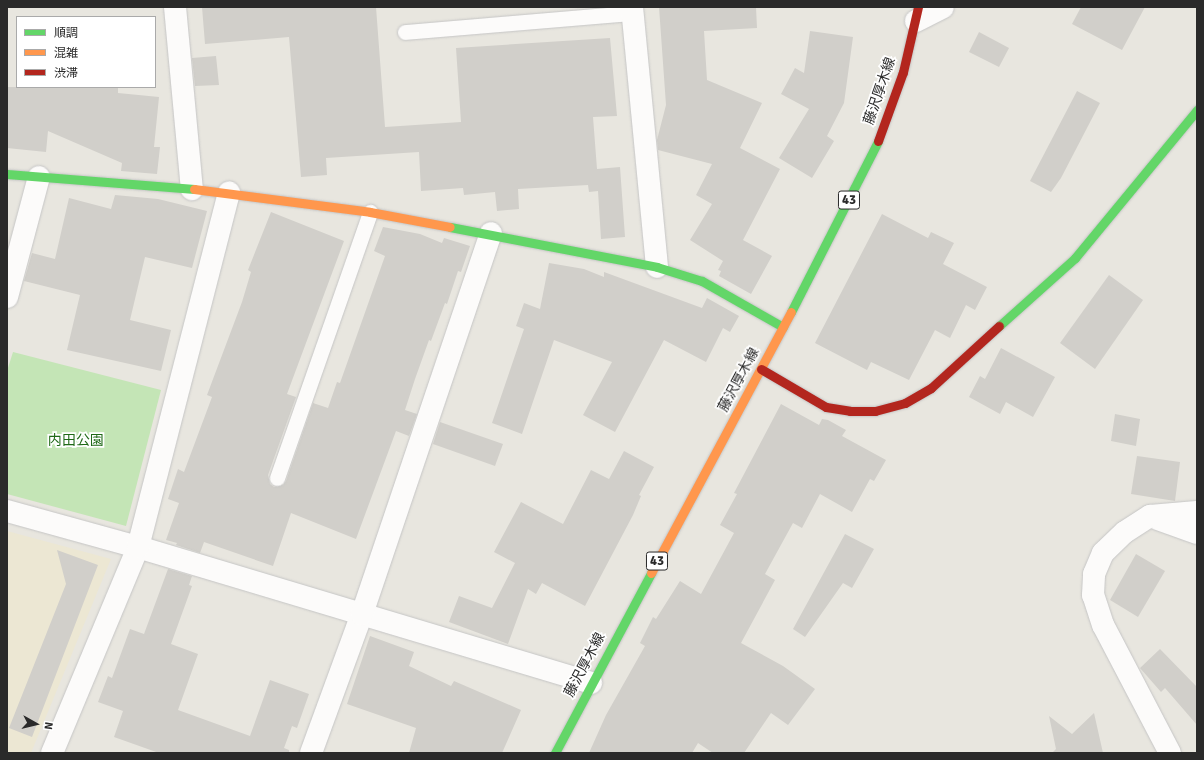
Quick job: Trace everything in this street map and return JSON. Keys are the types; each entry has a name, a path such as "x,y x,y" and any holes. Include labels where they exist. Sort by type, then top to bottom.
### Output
{"street":[{"path":"175,7 192,189"},
{"path":"917,14 943,7"},
{"path":"632,10 657,267"},
{"name":"藤沢厚木線","path":"555,753 591,683 761,369 874,151 903,72 917,14"},
{"path":"761,369 826,406 850,411 875,411 905,403 931,388 1075,258 1197,110"},
{"path":"7,174 229,192 370,212 491,233 657,267 702,281 783,327"},
{"path":"7,297 39,177"},
{"path":"52,753 138,546 229,192"},
{"path":"311,753 362,614 491,233"},
{"path":"7,511 138,546 591,683"},
{"path":"1170,753 1124,670 1103,624 1093,595 1094,574 1103,553 1125,532 1150,516 1197,512"},
{"path":"1150,516 1197,533"}],"lane":[{"path":"405,32 632,10"},
{"path":"277,478 370,212"}],"shaded area":[{"path":"7,531 111,559 31,753 7,753"}],"green space":[{"name":"内田公園","path":"13,352 161,390 126,526 7,494 7,371"}],"building":[{"path":"202,7 376,7 385,127 461,122 456,48 610,38 617,116 593,117 597,169 620,167 625,237 601,239 598,191 589,192 588,185 518,189 519,209 497,211 495,192 464,195 463,188 421,191 419,152 326,158 327,175 301,177 289,37 205,44"},
{"path":"659,7 756,7 757,28 704,31 707,80 762,103 740,148 780,169 743,240 772,256 751,294 719,276 721,271 718,270 723,261 690,240 712,204 696,195 712,164 658,150 657,140 666,105"},
{"path":"1081,7 1145,7 1122,50 1072,24"},
{"path":"810,31 853,37 844,103 827,136 834,141 812,178 779,158 809,109 781,94 795,68 804,73"},
{"path":"979,32 1009,48 999,67 969,52"},
{"path":"216,56 219,85 195,86 192,58"},
{"path":"7,87 118,88 118,93 159,97 154,147 160,147 157,174 121,171 122,163 48,131 46,152 7,148"},
{"path":"1077,91 1100,103 1061,178 1051,192 1030,181"},
{"path":"115,195 158,199 207,211 192,268 145,257 130,320 171,330 161,371 67,350 80,295 24,281 32,253 55,259 69,198 111,209"},
{"path":"271,212 344,241 287,394 296,397 268,475 270,484 274,487 283,485 286,481 313,403 328,408 337,382 340,383 385,256 374,251 383,227 420,234 442,243 444,238 470,246 461,272 458,271 447,304 445,303 431,341 429,340 405,410 417,414 409,436 396,431 356,539 291,513 273,566 204,542 200,553 166,540 179,503 168,499 178,469 184,472 212,397 207,395 242,302 251,272 248,270"},
{"path":"882,214 928,238 931,232 954,243 943,264 987,287 975,310 966,305 950,338 935,330 909,380 871,362 867,370 815,343"},
{"path":"549,263 584,269 604,277 604,272 702,308 707,298 739,316 730,332 723,328 706,362 664,340 615,432 583,415 612,362 554,340 522,434 492,423 524,329 516,326 524,303 540,309"},
{"path":"1109,275 1143,300 1095,369 1060,343"},
{"path":"1001,348 1055,377 1033,417 1006,402 1000,414 969,397 980,376 985,379"},
{"path":"781,404 819,425 822,419 828,420 846,430 842,436 886,460 874,481 870,479 852,512 820,494 802,528 793,523 765,574 775,580 741,643 783,666 815,689 788,725 771,713 744,753 713,753 698,743 692,753 589,753 606,715 645,646 640,643 653,617 656,619 680,581 701,594 734,533 720,525 737,494 734,493"},
{"path":"1115,414 1140,419 1136,446 1111,441"},
{"path":"440,422 503,444 495,466 433,444"},
{"path":"624,451 654,467 639,495 641,496 633,515 585,606 542,583 536,594 528,589 508,644 449,622 459,596 492,608 515,563 494,552 521,502 563,524 591,470 609,479"},
{"path":"1137,456 1180,462 1175,501 1131,494"},
{"path":"845,534 874,549 852,588 843,583 805,637 793,629"},
{"path":"57,550 98,565 32,737 9,728 66,584"},
{"path":"1136,554 1165,571 1138,617 1110,600"},
{"path":"168,569 192,576 189,585 192,586 171,644 198,654 178,710 250,736 270,680 309,694 297,728 292,726 284,748 289,750 289,753 159,753 114,737 123,711 98,702 108,676 112,678 130,629 144,634"},
{"path":"370,636 414,652 409,666 451,686 454,681 521,710 502,753 409,753 416,728 347,704"},
{"path":"1160,649 1197,687 1197,725 1165,688 1161,692 1140,668"},
{"path":"1094,713 1103,753 1052,753 1056,749 1049,716 1072,734"}],"traffic: fast":[{"path":"999,326 1075,258 1197,110"},
{"path":"791,312 878,141"},
{"path":"7,174 194,189"},
{"path":"450,227 657,267 702,281 783,327"},
{"path":"555,753 651,573"}],"traffic: slow":[{"path":"194,189 370,212 450,227"},
{"path":"651,573 791,312"}],"traffic: jam":[{"path":"878,141 903,72 918,7"},
{"path":"761,369 826,407 850,411 875,411 905,403 931,388 999,326"}]}
